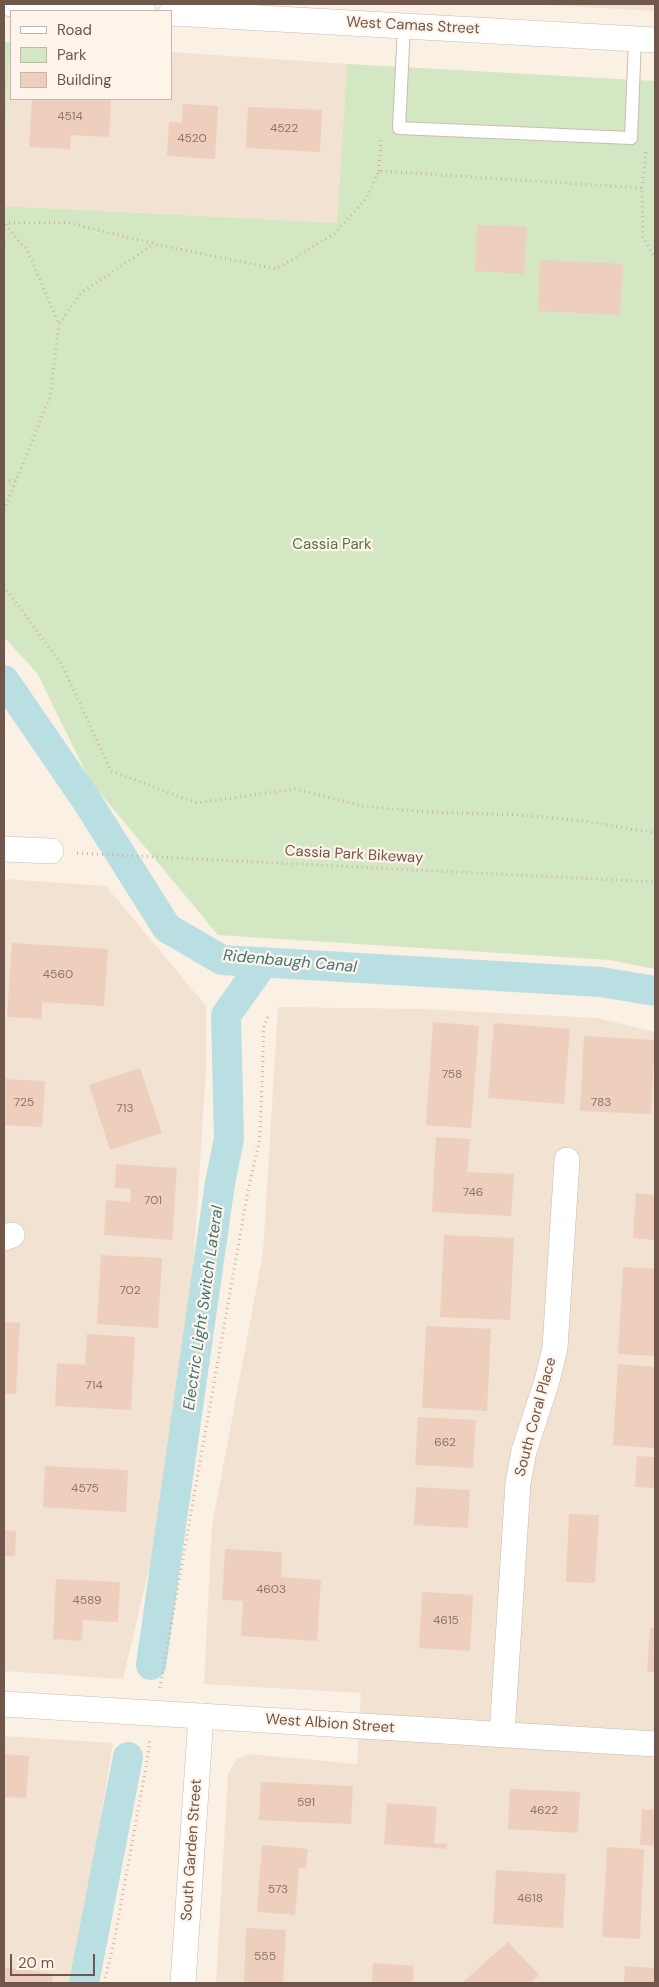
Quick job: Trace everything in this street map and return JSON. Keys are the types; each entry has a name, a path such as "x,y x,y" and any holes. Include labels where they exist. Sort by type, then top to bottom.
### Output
{"street":[{"path":"11,4 115,7 136,10"},
{"name":"West Camas Street","path":"172,13 404,15 645,40"},
{"path":"4,849 51,852"},
{"name":"South Coral Place","path":"502,1734 518,1483 524,1451 547,1381 555,1348 566,1160"},
{"name":"West Albion Street","path":"4,1704 655,1744"},
{"name":"South Garden Street","path":"183,1983 201,1716"}],"lane":[{"path":"404,15 399,128 631,138 645,40"}],"path":[{"path":"4,223 69,223 276,269 334,234 366,199 379,171 642,188 643,237 655,258"},
{"path":"4,223 4,251"},
{"path":"4,223 28,252 59,324"},
{"path":"4,510 50,398 59,324 81,293 154,243"},
{"path":"4,482 15,480"},
{"path":"4,586 62,665 111,771 197,802 296,789 362,806 427,812 521,815 584,821 655,832"},
{"name":"Cassia Park Bikeway","path":"51,852 655,882"},
{"path":"104,1983 116,1932 248,1191 260,1138 264,1026 269,1014"}],"shaded area":[{"path":"530,4 655,4 655,11"},
{"path":"10,42 10,100 172,100 172,52 347,64 337,223 4,206 4,155"},
{"path":"4,879 106,886 206,1006 206,1070 183,1426 123,1679 4,1671"},
{"path":"278,1007 422,1009 596,1018 655,1032 655,1983 216,1983 228,1774 236,1760 249,1754 357,1764 361,1693 204,1684 212,1526 263,1253"},
{"path":"4,1736 113,1743 73,1983 4,1983"}],"green space":[{"path":"4,42 10,42 4,155"},
{"name":"Cassia Park","path":"347,64 655,81 655,969 609,960 218,935 90,781 37,673 4,637 4,206 337,223"}],"building":[{"path":"32,100 111,100 109,137 71,135 70,149 29,147"},
{"path":"183,104 218,106 215,159 167,156 169,122 182,123"},
{"path":"248,107 322,110 320,152 246,148"},
{"path":"477,225 527,227 524,274 475,271"},
{"path":"540,260 623,264 620,315 538,311"},
{"path":"12,943 108,949 104,1006 42,1002 42,1019 7,1017"},
{"path":"433,1022 479,1026 471,1128 426,1125"},
{"path":"494,1023 570,1029 564,1104 488,1098"},
{"path":"584,1036 655,1040 651,1114 580,1111"},
{"path":"140,1068 162,1133 110,1150 89,1085"},
{"path":"4,1079 45,1081 42,1127 4,1125"},
{"path":"436,1137 470,1139 467,1172 514,1174 511,1216 432,1212"},
{"path":"116,1164 177,1168 172,1240 104,1235 106,1200 130,1202 131,1189 115,1188"},
{"path":"636,1193 655,1195 655,1240 633,1238"},
{"path":"444,1235 514,1238 510,1320 440,1317"},
{"path":"101,1255 162,1258 158,1328 97,1324"},
{"path":"623,1267 655,1269 655,1356 618,1354"},
{"path":"4,1322 20,1323 16,1394 4,1394"},
{"path":"426,1326 491,1329 487,1411 422,1408"},
{"path":"87,1334 135,1337 131,1410 55,1406 57,1363 85,1365"},
{"path":"618,1364 655,1367 655,1448 613,1445"},
{"path":"418,1417 476,1420 473,1468 415,1465"},
{"path":"637,1456 655,1457 655,1488 635,1487"},
{"path":"45,1466 128,1470 126,1512 43,1507"},
{"path":"416,1487 470,1490 468,1528 414,1525"},
{"path":"569,1514 599,1515 595,1583 566,1582"},
{"path":"4,1530 16,1531 15,1556 4,1556"},
{"path":"225,1549 282,1552 281,1577 321,1580 317,1641 241,1636 243,1601 222,1600"},
{"path":"56,1579 120,1582 118,1622 83,1620 82,1641 53,1639"},
{"path":"422,1592 473,1595 470,1651 419,1648"},
{"path":"650,1628 655,1628 655,1672 647,1672"},
{"path":"4,1754 29,1756 26,1798 4,1797"},
{"path":"261,1782 353,1786 351,1824 259,1820"},
{"path":"510,1789 580,1792 578,1833 508,1829"},
{"path":"387,1803 437,1807 434,1843 447,1844 446,1849 384,1844"},
{"path":"642,1809 655,1810 655,1846 640,1845"},
{"path":"262,1845 308,1849 306,1868 299,1868 295,1915 257,1912"},
{"path":"607,1847 644,1849 640,1939 602,1937"},
{"path":"496,1870 566,1874 563,1928 493,1924"},
{"path":"246,1928 286,1930 283,1983 244,1983"},
{"path":"508,1942 539,1975 530,1983 462,1983"},
{"path":"373,1963 414,1966 413,1983 372,1983"},
{"path":"625,1966 655,1968 655,1983 624,1983"},
{"path":"4,1967 53,1974 52,1983 4,1983"}],"waterway":[{"name":"Ridenbaugh Canal","path":"4,680 87,801 167,928 222,960 601,982 655,991"},
{"name":"Electric Light Switch Lateral","path":"151,1665 220,1183 229,1139 226,1015 264,962"},
{"name":"Electric Light Switch Lateral","path":"84,1983 128,1757"}]}
